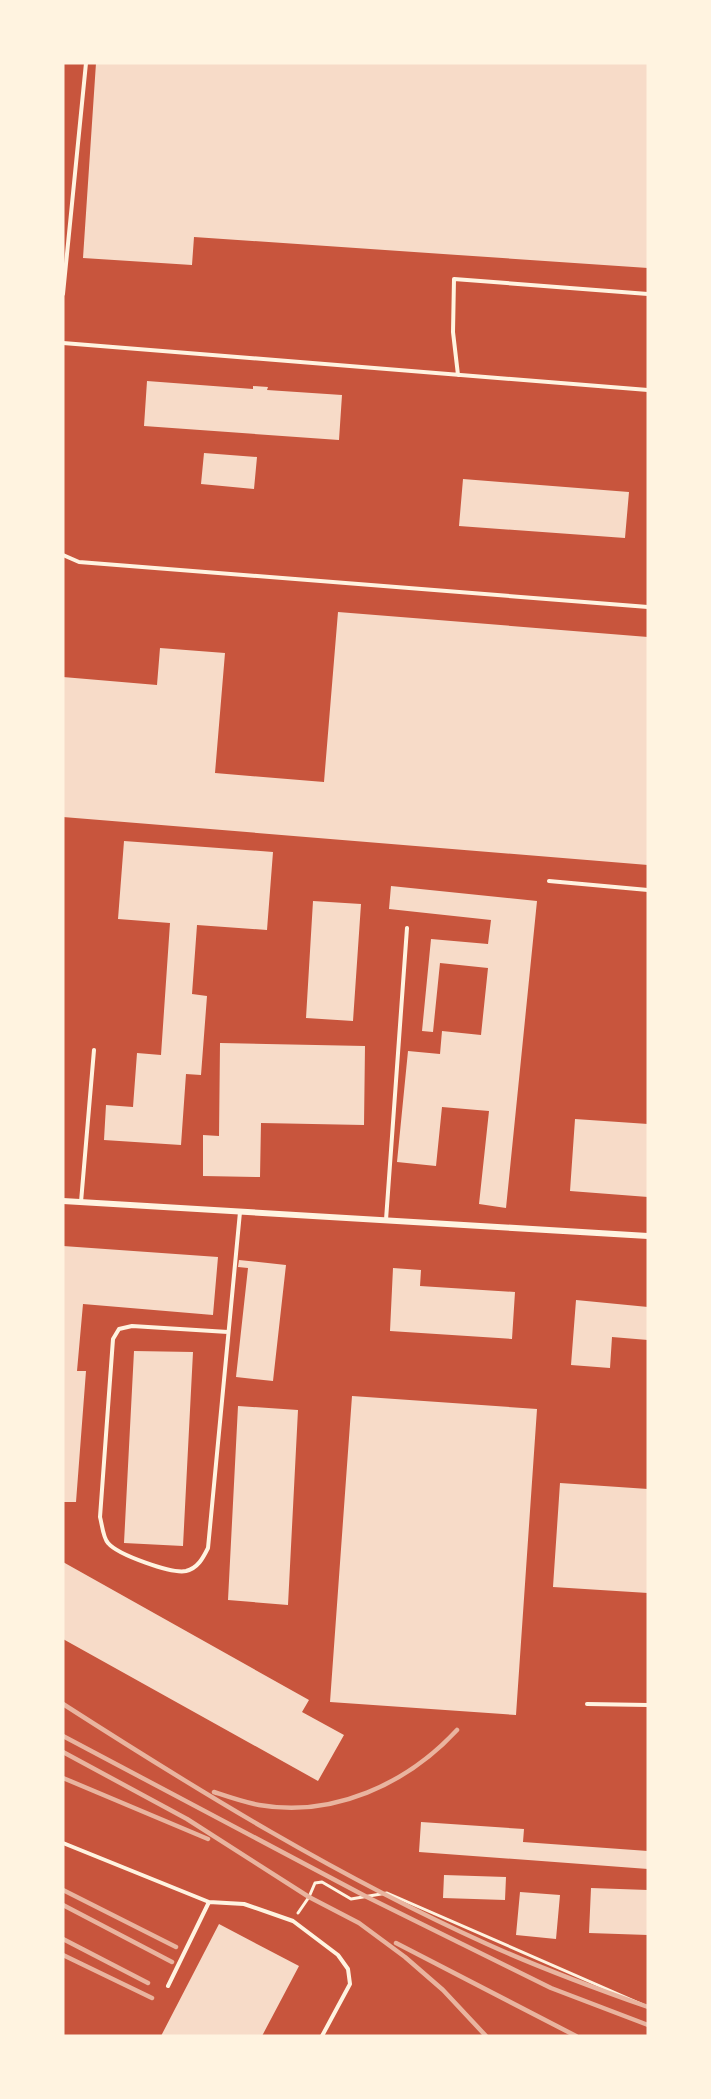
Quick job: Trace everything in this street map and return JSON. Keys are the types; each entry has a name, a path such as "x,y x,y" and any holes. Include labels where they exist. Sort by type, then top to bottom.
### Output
{"street":[{"path":"63,1201 648,1236"}],"lane":[{"path":"63,294 86,63"},
{"path":"458,375 453,332 454,279 648,294"},
{"path":"63,343 648,390"},
{"path":"63,555 79,562 648,607"},
{"path":"549,880 648,890"},
{"path":"386,1221 407,928"},
{"path":"81,1203 93,1050"},
{"path":"228,1332 132,1326 119,1329 113,1339 100,1517 106,1542 117,1551 171,1571 187,1571 200,1564 208,1548 240,1212"},
{"path":"587,1704 648,1706"},
{"path":"63,1843 209,1902 244,1904 292,1921 338,1955 348,1970 350,1984 322,2036"},
{"path":"168,1986 209,1902"}],"path":[{"path":"292,1921 309,1897 315,1883 322,1882 351,1899 387,1893 648,2007"}],"building":[{"path":"96,63 648,63 648,268 194,237 192,265 83,258"},
{"path":"147,381 253,389 253,386 268,387 267,390 342,395 339,440 144,426"},
{"path":"204,453 257,457 254,489 201,484"},
{"path":"463,479 629,492 625,538 459,526"},
{"path":"338,612 648,637 648,865 63,817 63,677 157,685 160,648 225,653 215,773 324,782"},
{"path":"124,841 273,852 267,930 197,925 192,994 207,996 201,1075 186,1074 181,1145 104,1140 106,1105 133,1107 137,1053 161,1055 170,923 118,919"},
{"path":"391,886 537,901 506,1208 479,1204 489,1111 442,1107 436,1166 397,1162 408,1051 440,1054 442,1031 481,1035 488,968 440,963 433,1032 422,1031 431,939 488,944 491,920 389,909"},
{"path":"313,901 361,904 353,1021 306,1018"},
{"path":"220,1043 365,1046 364,1125 261,1123 260,1177 203,1176 203,1135 219,1136"},
{"path":"575,1119 648,1124 648,1197 570,1191"},
{"path":"63,1246 218,1257 213,1315 83,1304 77,1371 86,1371 76,1502 63,1502"},
{"path":"239,1260 286,1265 273,1381 236,1377 248,1268 238,1267"},
{"path":"393,1268 421,1270 420,1286 515,1292 512,1339 390,1331"},
{"path":"576,1300 648,1307 648,1340 612,1337 610,1368 571,1365"},
{"path":"134,1351 193,1352 183,1546 124,1543"},
{"path":"352,1396 537,1409 516,1715 330,1702"},
{"path":"238,1406 298,1410 288,1605 228,1600"},
{"path":"560,1483 648,1489 648,1593 553,1587"},
{"path":"63,1562 309,1700 302,1712 344,1735 318,1781 63,1639"},
{"path":"421,1822 524,1829 523,1842 648,1851 648,1869 419,1852"},
{"path":"444,1875 506,1877 505,1900 443,1898"},
{"path":"591,1888 648,1890 648,1935 589,1933"},
{"path":"520,1892 560,1895 556,1939 516,1935"},
{"path":"219,1924 299,1966 262,2036 161,2036"}],"railway":[{"path":"63,1704 218,1801 378,1891 507,1953 648,2007"},
{"path":"214,1792 253,1804 287,1808 341,1801 367,1793 392,1781 437,1749 457,1730"},
{"path":"63,1736 367,1897 551,1988 648,2025"},
{"path":"63,1752 187,1819 309,1897 359,1923 405,1957 443,1990 486,2036"},
{"path":"63,1778 208,1839"},
{"path":"63,1890 176,1947"},
{"path":"63,1905 172,1962"},
{"path":"63,1939 148,1983"},
{"path":"396,1943 576,2036"},
{"path":"63,1955 152,1998"}]}
